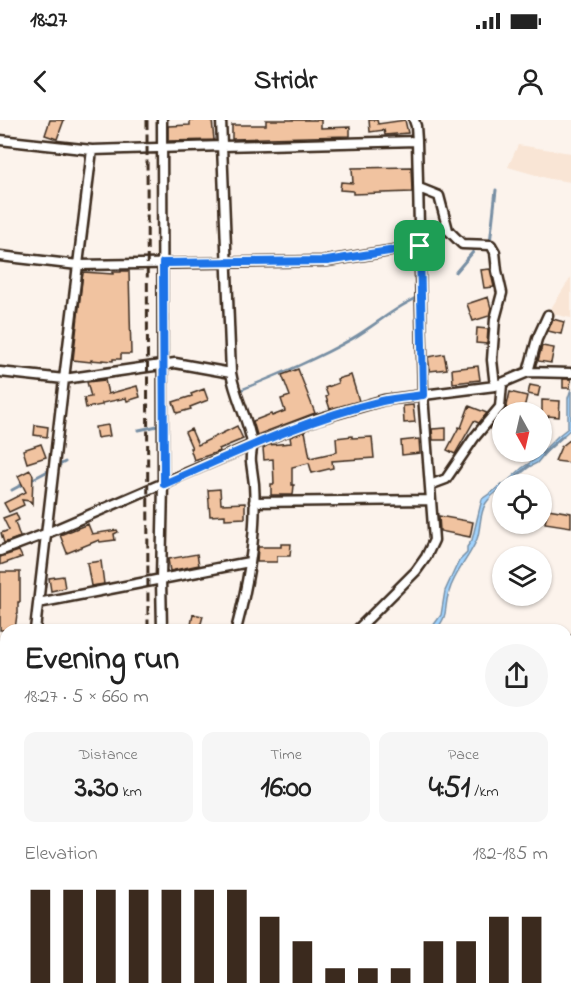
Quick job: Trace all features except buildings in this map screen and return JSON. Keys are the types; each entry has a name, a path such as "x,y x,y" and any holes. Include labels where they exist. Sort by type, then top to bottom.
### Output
{"street":[{"path":"162,120 164,484 162,624"},
{"path":"221,120 231,373 252,445 250,458 254,483 249,562 238,624"},
{"path":"363,624 416,571 434,540 423,395 417,141 414,120"},
{"path":"0,140 92,150 417,141"},
{"path":"36,624 92,150"},
{"path":"418,188 439,196 448,230 462,244 491,245 495,252 502,293 495,319 492,360 500,407 474,438 446,479 430,485"},
{"path":"0,256 78,264 327,261 420,246"},
{"path":"528,372 537,339 548,315"},
{"path":"0,372 64,379 175,363 231,373"},
{"path":"0,551 318,419 384,400 498,385 528,372 571,374"},
{"path":"254,502 431,500"},
{"path":"38,603 249,562"}],"shaded area":[{"path":"518,145 571,153 571,182 550,179 508,167"},
{"path":"571,277 571,318 548,313"}],"water":[{"path":"416,297 339,347 237,392 338,346"},
{"path":"571,389 571,429 552,445 552,442 568,428 568,398"},
{"path":"531,462 538,462 537,463 516,474"},
{"path":"492,492 481,516 477,539 451,585 443,619 440,624 434,624 441,615 445,591 472,540 482,499"}],"waterway":[{"path":"490,243 496,190"},
{"path":"456,272 473,252"},
{"path":"139,430 162,425"},
{"path":"552,446 563,436"},
{"path":"31,480 65,462"},
{"path":"519,474 529,466"},
{"path":"12,490 25,483"}],"railway":[{"path":"147,120 148,624"}],"route":[{"path":"420,246 423,395 384,400 318,419 164,484 163,263 327,261 420,246"}]}
